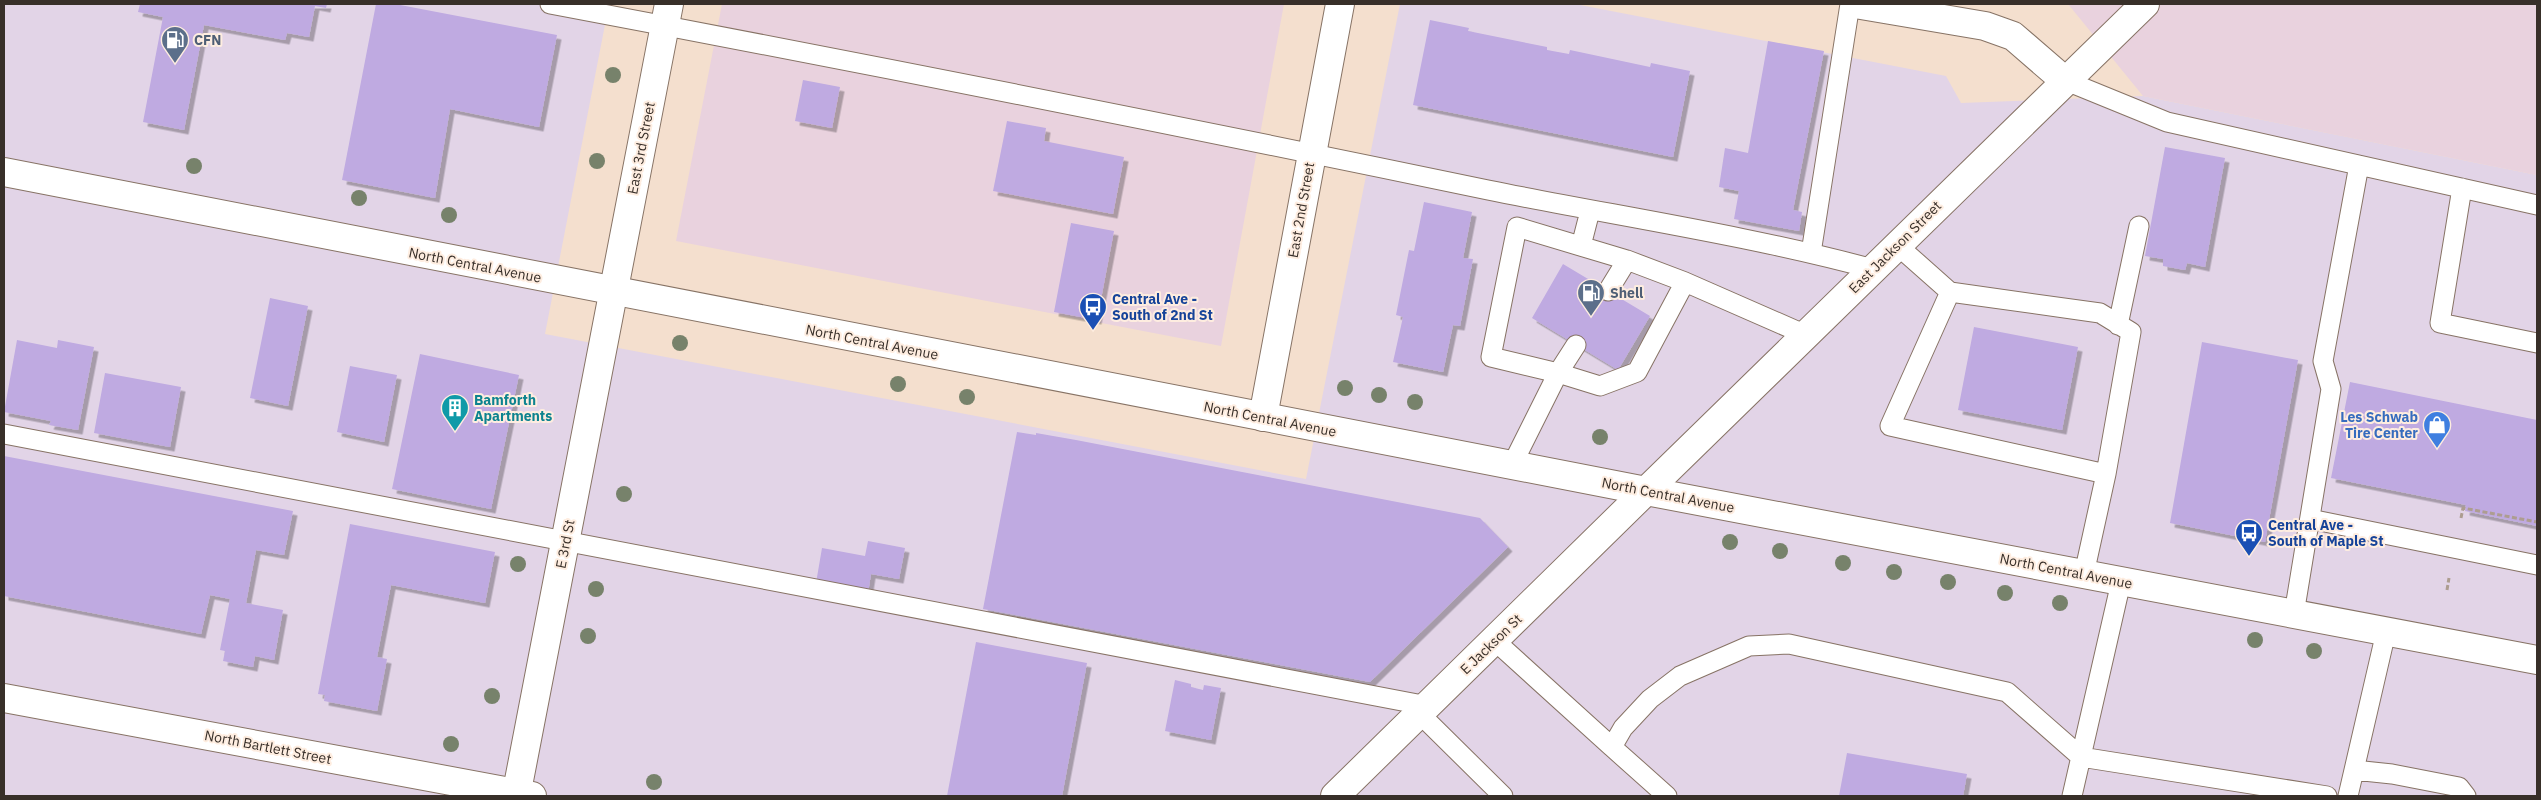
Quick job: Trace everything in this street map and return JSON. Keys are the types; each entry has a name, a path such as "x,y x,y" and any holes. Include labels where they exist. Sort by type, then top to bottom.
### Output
{"main road":[{"name":"East 2nd Street","path":"1263,417 1340,4"},
{"path":"1855,4 1985,26 2013,36 2064,80"},
{"name":"East Jackson Street","path":"1646,491 2064,80 2145,4"},
{"name":"East 3rd Street","path":"614,292 667,15"},
{"name":"North Central Avenue","path":"4,172 1646,491 2537,660"},
{"name":"E 3rd St","path":"522,795 566,541 614,292"},
{"name":"E Jackson St","path":"1335,796 1646,491"},
{"name":"North Bartlett Street","path":"4,698 522,795"}],"lane":[{"path":"550,4 667,15 1590,211 1812,253 1873,269"},
{"path":"1812,253 1850,4"},
{"path":"2064,80 2167,122 2537,205"},
{"path":"2294,614 2331,389 2323,362 2359,165"},
{"path":"2462,188 2440,323 2537,343"},
{"path":"1580,246 1590,211"},
{"path":"2118,325 2139,226"},
{"path":"1684,282 1637,372 1600,386 1490,357 1517,227 1627,260 1684,282 1806,335"},
{"path":"1898,244 1950,292 2100,314 2131,332 2106,474 2084,574"},
{"path":"1608,291 1627,260"},
{"path":"1950,292 1890,426 2106,474"},
{"path":"1512,465 1558,374 1576,345"},
{"path":"4,434 566,541 1424,710 1503,796"},
{"path":"2310,519 2537,565"},
{"path":"2072,796 2121,582"},
{"path":"2348,796 2386,632"},
{"path":"1494,640 1667,796"},
{"path":"1612,747 1623,728 1650,698 1680,676 1749,646 1789,644 2007,692 2081,757 2326,796"},
{"path":"2354,770 2392,774 2459,787 2466,796"}],"path":[{"path":"2463,508 2537,522"}],"shaded area":[{"path":"4,4 609,4 545,334 1306,479 1400,4 1575,4 1946,76 1961,103 2143,96 2537,175 2537,796 4,796"},
{"path":"722,4 1284,4 1221,346 676,241"},
{"path":"2068,4 2537,4 2537,175 2143,96"}],"building":[{"name":"CFN","path":"140,4 327,4 326,8 315,6 309,37 287,33 285,40 204,25 184,130 143,122 163,17 138,12"},
{"path":"376,4 395,4 557,35 539,127 450,109 435,198 342,180"},
{"path":"1430,20 1469,28 1468,31 1547,47 1547,50 1569,54 1570,50 1650,67 1651,63 1690,71 1673,157 1413,105"},
{"path":"1768,41 1824,51 1793,210 1802,212 1799,231 1734,219 1739,191 1719,187 1725,148 1748,153"},
{"path":"803,80 840,87 832,128 795,121"},
{"path":"1007,121 1046,128 1044,141 1124,157 1113,214 993,191"},
{"path":"2165,147 2225,158 2205,267 2187,263 2185,270 2163,266 2163,259 2145,256"},
{"path":"1424,202 1472,212 1463,258 1473,259 1460,326 1453,325 1443,372 1393,362 1403,317 1396,315 1409,250 1414,251"},
{"path":"1071,223 1114,231 1097,320 1054,312"},
{"name":"Shell","path":"1563,264 1650,316 1618,370 1532,318"},
{"path":"270,298 308,306 288,406 250,398"},
{"path":"1974,327 2078,347 2062,430 1958,410"},
{"path":"17,340 57,348 58,340 94,347 78,430 49,425 51,421 4,412"},
{"path":"2202,342 2298,360 2265,542 2170,523"},
{"name":"Bamforth Apartments","path":"420,354 519,375 491,509 392,489"},
{"path":"350,366 397,375 384,442 337,432"},
{"path":"105,373 181,387 170,447 94,433"},
{"name":"Les Schwab Tire Center","path":"2350,382 2537,420 2537,526 2465,511 2466,505 2331,478"},
{"path":"1017,432 1036,435 1036,433 1076,440 1480,518 1508,547 1370,682 983,609"},
{"path":"4,456 293,511 284,555 256,550 246,603 283,610 274,660 255,656 253,667 223,661 225,651 220,650 230,599 210,595 201,634 4,596"},
{"path":"350,524 495,552 485,603 391,585 377,657 387,659 377,711 324,701 325,695 318,694"},
{"path":"868,541 905,548 899,579 871,574 868,593 816,583 822,548 865,556"},
{"path":"976,642 1087,663 1062,796 947,796"},
{"path":"1175,680 1191,684 1191,687 1203,690 1204,685 1221,688 1211,740 1165,731"},
{"path":"1847,753 1967,774 1963,796 1839,796"}],"place":[{"name":"CFN","path":"175,64"},
{"name":"Shell","path":"1591,317"},
{"name":"Central Ave - South of 2nd St","path":"1093,331"},
{"name":"Bamforth Apartments","path":"455,432"},
{"name":"Les Schwab Tire Center","path":"2437,449"},
{"name":"Central Ave - South of Maple St","path":"2249,557"}]}
